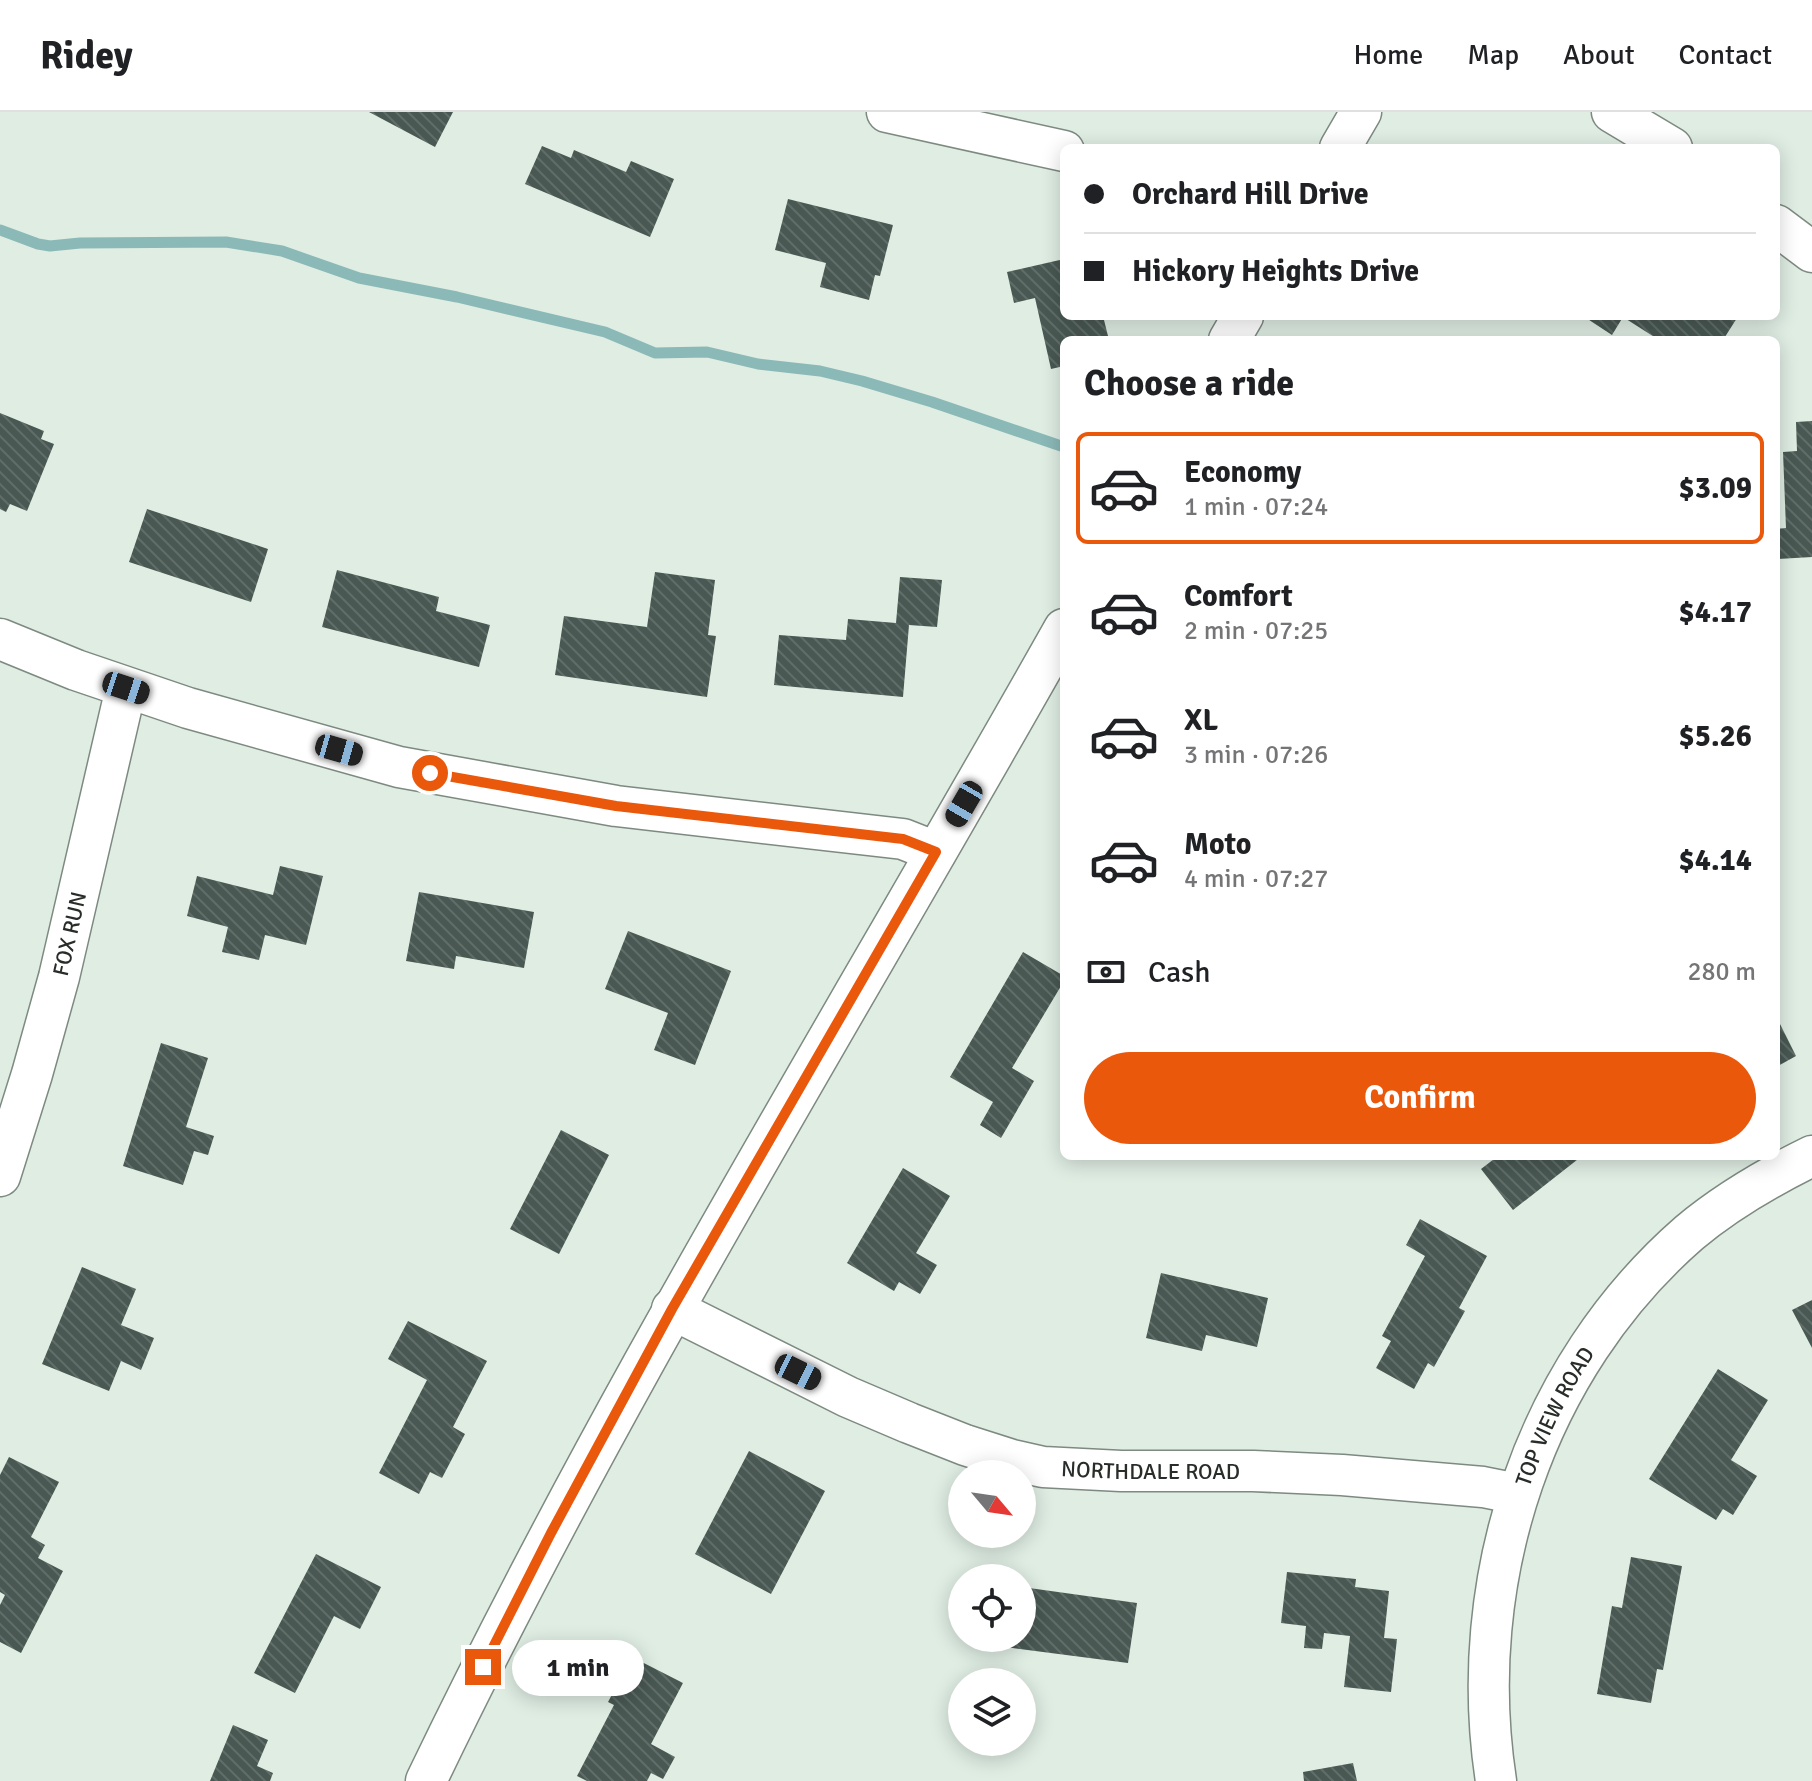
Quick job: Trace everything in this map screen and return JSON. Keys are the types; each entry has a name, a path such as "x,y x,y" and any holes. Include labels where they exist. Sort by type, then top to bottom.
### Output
{"street":[{"path":"887,112 1060,150"},
{"path":"1342,144 1361,112"},
{"path":"1612,112 1665,144"},
{"path":"1780,228 1812,252"},
{"path":"426,1781 551,1533 672,1309 1060,636"},
{"path":"0,639 126,688 188,708 399,767 644,810 903,839 936,852"},
{"name":"FOX RUN","path":"0,1176 59,977 126,688"},
{"name":"TOP VIEW ROAD","path":"1496,1781 1487,1680 1501,1558 1508,1525 1536,1443 1557,1401 1580,1360 1618,1309 1643,1279 1690,1233 1733,1201 1812,1156"},
{"name":"NORTHDALE ROAD","path":"672,1309 848,1397 909,1423 965,1445 1043,1467 1342,1475 1440,1482 1518,1494"}],"building":[{"path":"369,112 453,112 435,147"},
{"path":"542,146 571,158 574,150 626,172 631,161 674,179 650,237 525,184"},
{"path":"788,199 893,225 880,276 875,275 869,300 820,287 826,263 775,250"},
{"path":"1060,260 1060,320 1104,320 1108,336 1060,336 1060,367 1051,369 1035,298 1014,303 1007,272"},
{"path":"1589,320 1621,320 1612,335"},
{"path":"1628,320 1736,320 1726,336 1653,336"},
{"path":"0,413 44,431 41,439 54,444 27,511 10,504 6,512 0,509"},
{"path":"1812,421 1812,557 1780,559 1780,529 1786,528 1783,452 1797,451 1796,422"},
{"path":"147,509 268,549 251,602 129,562"},
{"path":"337,570 439,597 436,611 490,625 479,667 322,627"},
{"path":"655,572 715,580 708,635 716,636 707,697 555,675 564,616 647,627"},
{"path":"900,577 942,580 937,627 909,625 903,697 774,685 779,635 846,640 848,619 896,623"},
{"path":"280,866 323,876 306,945 265,935 259,960 222,952 228,927 187,916 197,876 273,895"},
{"path":"419,892 534,912 524,968 456,956 454,969 406,961"},
{"path":"628,931 731,971 695,1065 654,1050 668,1013 605,989"},
{"path":"1023,952 1060,974 1060,988 1012,1068 1034,1081 1001,1138 980,1125 993,1102 950,1077"},
{"path":"1780,1024 1796,1056 1780,1065"},
{"path":"161,1043 208,1058 186,1127 214,1136 208,1155 194,1151 183,1185 123,1166"},
{"path":"561,1130 609,1155 559,1254 510,1229"},
{"path":"1493,1160 1577,1160 1513,1210 1481,1169"},
{"path":"903,1168 950,1196 916,1253 937,1265 920,1294 899,1282 894,1291 847,1263"},
{"path":"1420,1219 1487,1256 1459,1308 1465,1311 1434,1367 1428,1363 1414,1389 1376,1368 1391,1341 1382,1336 1425,1256 1406,1245"},
{"path":"82,1267 136,1289 121,1325 154,1338 141,1370 121,1361 109,1391 42,1364"},
{"path":"1161,1273 1268,1298 1257,1347 1206,1335 1202,1351 1146,1338"},
{"path":"1812,1300 1812,1348 1792,1310"},
{"path":"408,1321 487,1361 453,1427 465,1434 442,1478 430,1472 419,1494 379,1473 427,1380 388,1359"},
{"path":"1718,1369 1768,1400 1731,1460 1757,1476 1733,1515 1723,1509 1716,1520 1649,1479"},
{"path":"749,1451 825,1491 771,1594 695,1554"},
{"path":"9,1457 59,1482 31,1537 45,1545 38,1558 63,1571 21,1653 0,1642 0,1605 5,1595 0,1592 0,1475"},
{"path":"316,1554 381,1587 360,1629 334,1616 295,1693 254,1673"},
{"path":"1631,1557 1682,1566 1663,1670 1657,1669 1651,1703 1597,1694 1612,1606 1622,1608"},
{"path":"1287,1572 1356,1579 1355,1587 1389,1591 1384,1638 1397,1639 1391,1692 1344,1687 1350,1636 1324,1633 1322,1649 1304,1648 1306,1626 1281,1623"},
{"path":"1036,1589 1137,1603 1128,1663 1036,1651"},
{"path":"632,1657 683,1683 651,1744 675,1757 663,1779 651,1773 647,1781 587,1781 577,1776 614,1705 608,1702"},
{"path":"233,1725 268,1740 257,1766 273,1773 270,1781 210,1781"},
{"path":"1353,1763 1357,1781 1304,1781 1303,1772"}],"waterway":[{"path":"0,230 50,246 226,242 282,251 359,278 457,297 605,332 655,353 707,352 758,364 820,371 862,381 1060,446"}],"route":[{"path":"430,773 672,814 903,839 936,852 672,1309 551,1533 483,1667"}]}
